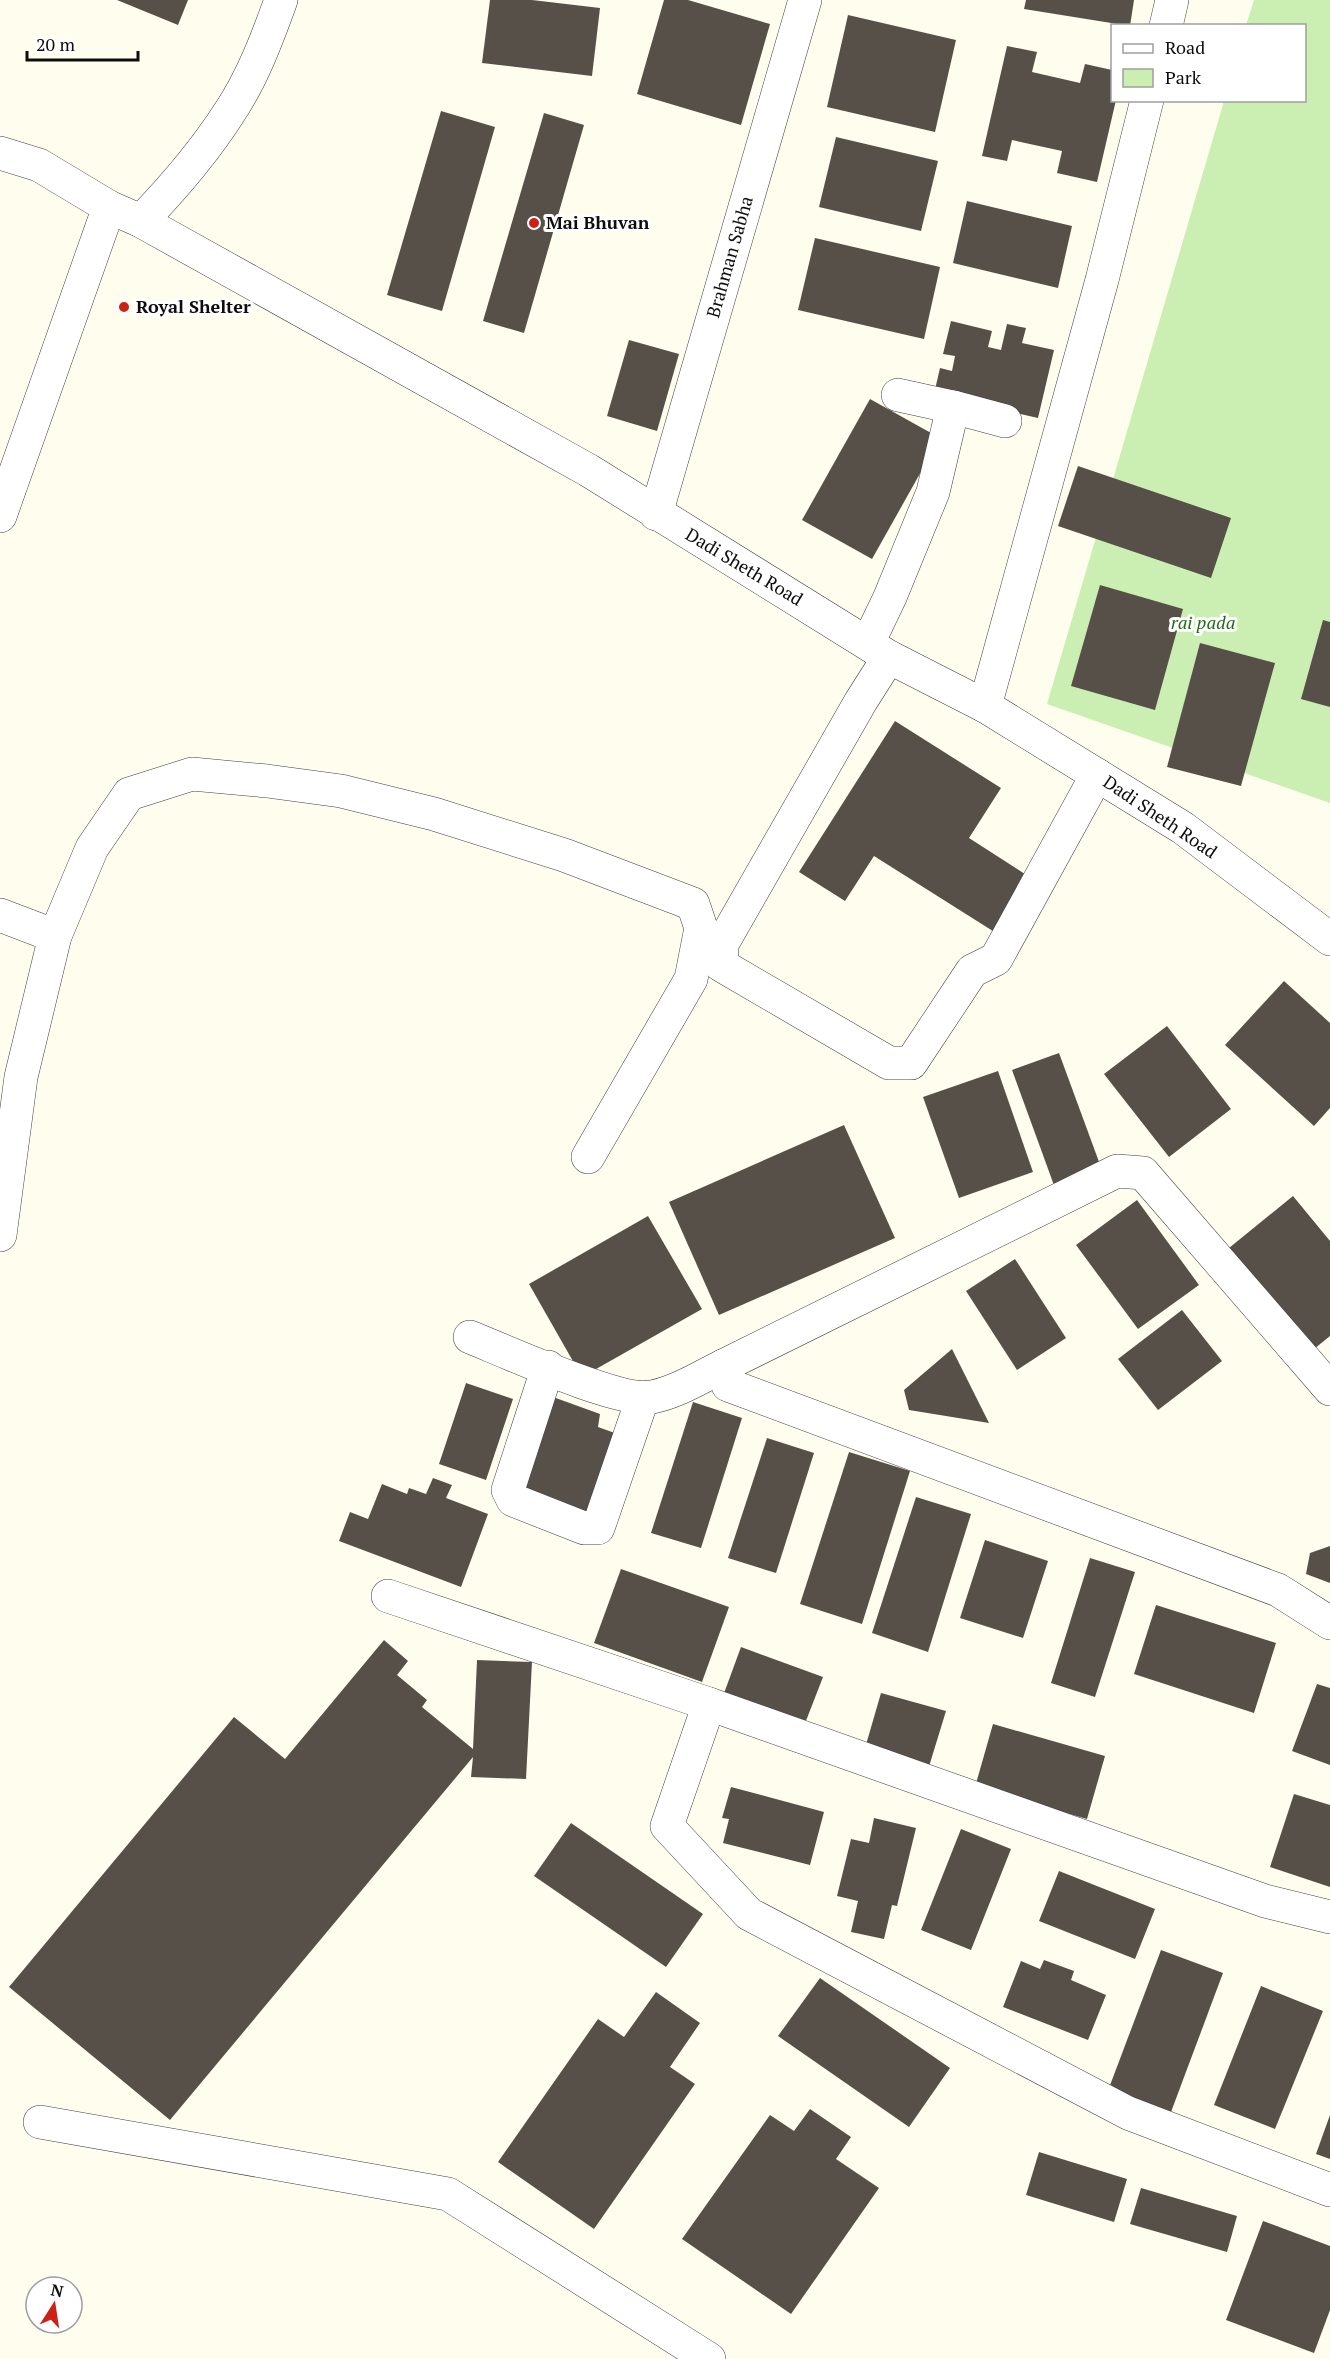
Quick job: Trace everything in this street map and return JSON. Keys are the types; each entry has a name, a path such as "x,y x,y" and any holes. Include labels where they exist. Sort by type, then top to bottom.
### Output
{"street":[{"path":"141,221 170,191 230,112 267,40 281,0"},
{"name":"Brahman Sabha","path":"656,514 805,0"},
{"path":"1166,24 1172,0"},
{"path":"985,705 1102,280 1146,102"},
{"name":"Dadi Sheth Road","path":"0,153 39,165 109,207 141,221 588,470 879,650 985,705 1183,828 1330,939"},
{"path":"0,516 109,207"},
{"path":"898,395 1005,421"},
{"path":"953,407 933,492 890,597 879,650 855,711 722,944 722,965 889,1063 911,1062 972,971 996,959 1097,775"},
{"path":"0,1235 21,1077 55,936 92,848 129,794 192,774 340,791 434,814 564,855 693,904 701,928 691,979 588,1157"},
{"path":"0,915 55,936"},
{"path":"545,1376 507,1490 513,1500 585,1528 598,1528 640,1406 651,1398 684,1385 1117,1171 1143,1173 1330,1389"},
{"path":"471,1337 545,1376 619,1395 640,1406"},
{"path":"723,1366 728,1385 1278,1590 1330,1623"},
{"path":"388,1596 709,1704 1265,1901 1330,1917"},
{"path":"709,1704 667,1826 748,1914 1128,2113 1330,2190"},
{"path":"40,2122 448,2194 709,2359"}],"green space":[{"name":"rai pada","path":"1254,0 1330,0 1330,803 1047,704 1224,102 1306,102 1306,24 1246,24"}],"building":[{"path":"117,0 188,0 178,25"},
{"path":"490,0 532,0 600,8 592,76 482,63"},
{"path":"664,0 688,0 770,24 741,125 637,94"},
{"path":"1026,0 1134,0 1130,24 1024,9"},
{"path":"848,15 956,40 935,132 827,107"},
{"path":"1007,46 1037,52 1032,72 1080,83 1085,64 1111,70 1111,102 1116,102 1097,182 1057,173 1062,151 1012,140 1007,161 982,156"},
{"path":"441,111 495,127 442,311 387,295"},
{"name":"Mai Bhuvan","path":"544,113 584,125 524,333 483,321"},
{"path":"836,137 938,161 921,231 819,207"},
{"path":"967,201 1072,226 1058,288 953,263"},
{"path":"815,238 940,267 924,339 798,310"},
{"path":"951,321 992,331 988,347 1001,350 1007,324 1026,328 1022,343 1054,350 1038,418 934,394 940,368 952,371 955,356 943,354"},
{"path":"629,340 679,354 657,431 607,416"},
{"path":"870,399 940,438 872,559 802,520"},
{"path":"1078,466 1231,518 1211,578 1058,526"},
{"path":"1100,585 1183,609 1155,710 1071,686"},
{"path":"1323,620 1330,622 1330,707 1301,699"},
{"path":"1200,643 1275,663 1241,786 1167,767"},
{"path":"895,721 1001,788 969,838 1031,878 996,933 874,856 845,901 799,872"},
{"path":"1284,981 1330,1023 1330,1108 1314,1126 1225,1045"},
{"path":"1167,1026 1231,1109 1169,1157 1104,1074"},
{"path":"1059,1053 1102,1170 1055,1188 1012,1070"},
{"path":"998,1071 1033,1172 959,1198 923,1097"},
{"path":"844,1125 895,1238 719,1315 669,1202"},
{"path":"1293,1196 1330,1241 1330,1336 1314,1349 1229,1248"},
{"path":"1137,1200 1199,1285 1138,1329 1076,1245"},
{"path":"648,1216 702,1309 582,1377 529,1284"},
{"path":"1015,1259 1066,1338 1017,1370 966,1291"},
{"path":"1182,1310 1222,1361 1158,1410 1118,1359"},
{"path":"952,1349 989,1423 909,1410 904,1390"},
{"path":"466,1383 513,1399 486,1480 439,1464"},
{"path":"553,1397 600,1414 598,1427 626,1437 596,1515 522,1488"},
{"path":"693,1402 742,1418 701,1548 651,1533"},
{"path":"767,1438 814,1453 776,1573 728,1558"},
{"path":"849,1452 910,1471 862,1624 800,1604"},
{"path":"433,1478 452,1485 446,1498 488,1514 461,1587 339,1541 350,1512 368,1519 382,1484 407,1494 409,1488 426,1494"},
{"path":"916,1497 971,1514 928,1652 872,1633"},
{"path":"985,1540 1048,1561 1023,1638 960,1618"},
{"path":"1330,1546 1330,1583 1306,1574 1310,1553"},
{"path":"1090,1558 1135,1572 1095,1697 1051,1683"},
{"path":"621,1569 729,1607 702,1682 594,1643"},
{"path":"1156,1605 1276,1643 1254,1713 1134,1674"},
{"path":"384,1640 408,1661 397,1675 427,1700 422,1707 473,1749 477,1660 532,1662 526,1779 471,1777 473,1757 170,2120 9,1987 234,1717 285,1759"},
{"path":"741,1647 823,1677 804,1726 723,1696"},
{"path":"1317,1684 1330,1688 1330,1765 1292,1751"},
{"path":"881,1693 946,1711 927,1773 863,1755"},
{"path":"993,1724 1105,1756 1087,1819 975,1787"},
{"path":"731,1787 824,1812 810,1865 723,1843 729,1819 722,1818"},
{"path":"1294,1794 1330,1805 1330,1887 1270,1867"},
{"path":"874,1818 916,1828 897,1906 892,1905 884,1939 851,1932 858,1901 837,1896 851,1839 869,1843"},
{"path":"571,1823 703,1914 666,1967 534,1876"},
{"path":"961,1829 1011,1849 971,1950 921,1930"},
{"path":"1059,1871 1155,1909 1135,1959 1039,1921"},
{"path":"1161,1950 1223,1973 1171,2112 1109,2088"},
{"path":"1044,1960 1074,1971 1071,1980 1106,1995 1088,2040 1003,2007 1021,1961 1040,1969"},
{"path":"820,1978 950,2068 909,2127 778,2036"},
{"path":"1261,1986 1323,2011 1275,2129 1214,2105"},
{"path":"656,1992 700,2023 670,2067 695,2084 594,2229 498,2162 598,2019 624,2037"},
{"path":"810,2109 851,2137 836,2159 879,2188 791,2314 682,2239 770,2115 794,2131"},
{"path":"1330,2115 1330,2159 1316,2154"},
{"path":"1039,2152 1127,2179 1114,2222 1026,2195"},
{"path":"1141,2188 1237,2216 1227,2252 1130,2224"},
{"path":"1263,2221 1330,2246 1330,2310 1314,2353 1226,2320"}],"place":[{"name":"Mai Bhuvan","path":"534,223"},
{"name":"Royal Shelter","path":"124,307"}]}
